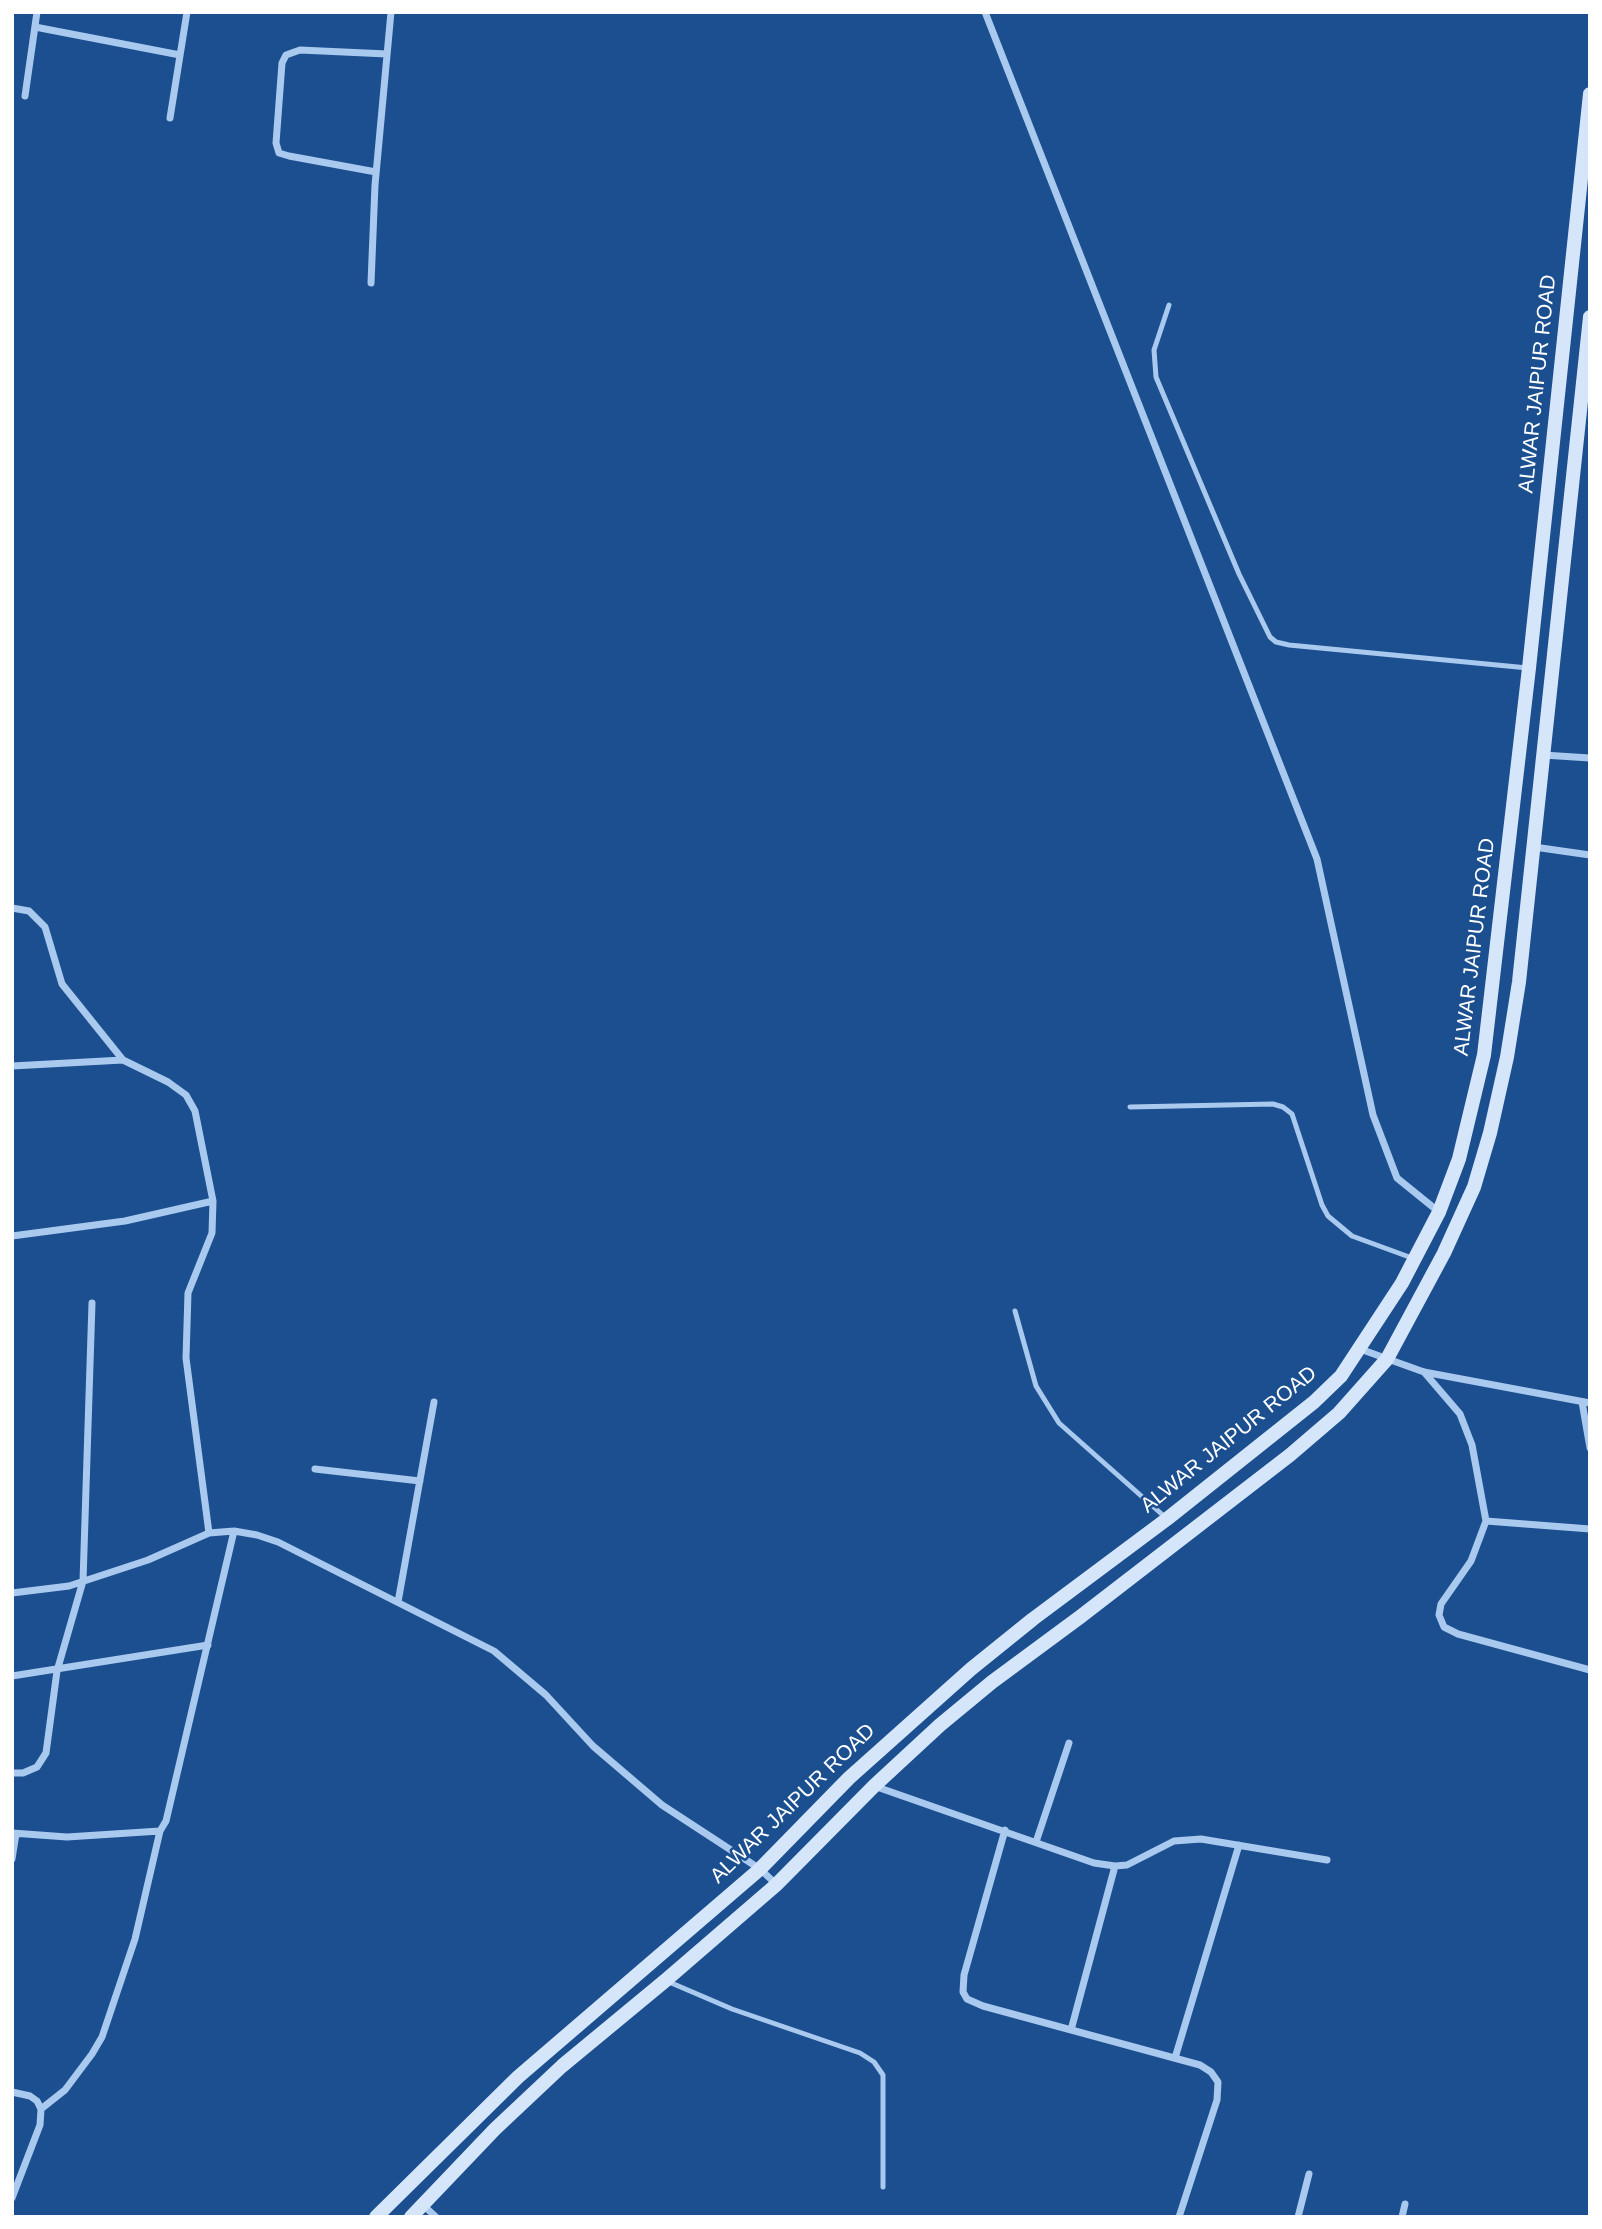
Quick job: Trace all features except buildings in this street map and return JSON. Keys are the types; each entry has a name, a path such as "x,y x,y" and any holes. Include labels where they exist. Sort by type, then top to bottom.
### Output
{"main road":[{"name":"ALWAR JAIPUR ROAD","path":"376,2217 518,2077 760,1869 849,1778 971,1669 1314,1402 1341,1376 1402,1283 1438,1212 1459,1159 1483,1055 1529,668 1590,94"},
{"name":"ALWAR JAIPUR ROAD","path":"411,2217 495,2129 562,2066 776,1885 874,1786 940,1725 992,1682 1290,1455 1339,1413 1387,1359 1444,1253 1474,1187 1490,1133 1507,1056 1544,755 1590,317"},
{"path":"1515,787 1539,790"}],"street":[{"path":"25,96 37,12"},
{"path":"170,118 187,12"},
{"path":"371,283 376,172 391,12"},
{"path":"985,12 1317,859 1373,1115 1397,1178 1438,1212"},
{"path":"35,27 180,55"},
{"path":"376,172 279,153 276,144 282,63 286,55 300,50 387,54"},
{"path":"1544,755 1590,758"},
{"path":"1533,847 1590,855"},
{"path":"12,908 30,911 40,921 62,984 123,1060 168,1082 186,1095 195,1111 213,1201 212,1233 188,1293 186,1358 209,1533"},
{"path":"12,1066 123,1060"},
{"path":"12,1236 125,1222 213,1201"},
{"path":"12,1773 23,1773 37,1767 46,1753 57,1671 83,1581 92,1303"},
{"path":"1360,1349 1424,1372 1586,1402 1590,1448"},
{"path":"1424,1372 1460,1414 1472,1445 1486,1521 1471,1561 1441,1604 1439,1615 1444,1627 1590,1670"},
{"path":"398,1602 434,1402"},
{"path":"316,1469 420,1481"},
{"path":"1486,1521 1590,1529"},
{"path":"41,2109 65,2090 102,2036 135,1939 160,1831 166,1821 234,1531"},
{"path":"12,1593 69,1586 148,1560 209,1533 234,1531 278,1542 494,1651 546,1695 593,1746 662,1805 760,1869 776,1885"},
{"path":"12,1676 208,1645"},
{"path":"1036,1842 1069,1744"},
{"path":"874,1786 1094,1863 1128,1865 1174,1841 1200,1839 1327,1860"},
{"path":"1005,1830 964,1975 963,1992 967,1998 983,2006 1200,2065 1211,2071 1217,2082 1217,2100 1180,2217"},
{"path":"12,1859 14,1834 66,1837 160,1831"},
{"path":"1175,2058 1239,1845"},
{"path":"1071,2030 1115,1866"},
{"path":"12,2092 30,2096 37,2101 41,2109 40,2125 12,2198"},
{"path":"1298,2217 1309,2174"},
{"path":"1402,2217 1405,2204"},
{"path":"423,2205 436,2217"}],"lane":[{"path":"1169,305 1154,350 1156,377 1240,574 1270,637 1289,646 1529,668"},
{"path":"1130,1107 1273,1104 1288,1109 1328,1216 1352,1236 1415,1259"},
{"path":"1015,1311 1036,1385 1059,1423 1167,1519"},
{"path":"666,1980 732,2009 860,2053 874,2062 883,2075 883,2188"}]}
